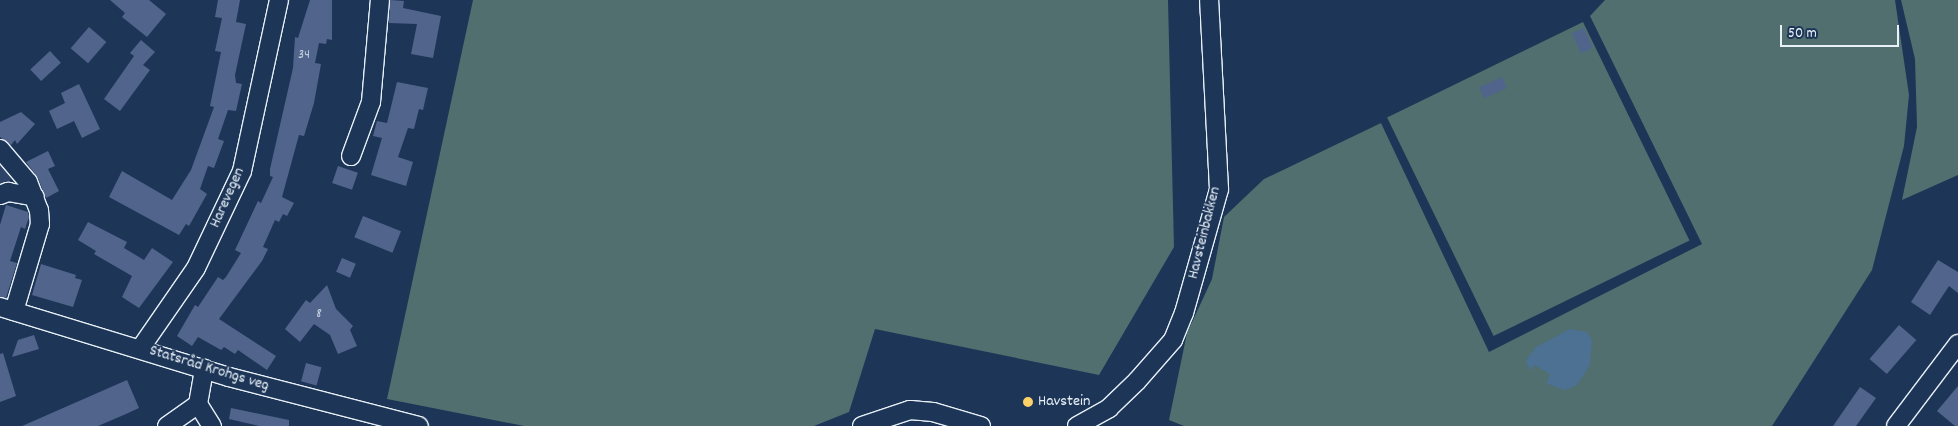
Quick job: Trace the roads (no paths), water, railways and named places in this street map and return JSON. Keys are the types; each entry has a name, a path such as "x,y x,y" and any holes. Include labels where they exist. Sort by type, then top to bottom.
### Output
{"street":[{"name":"Harevegen","path":"140,349 196,268 242,171 279,0"},
{"path":"351,156 371,102 380,0"},
{"name":"Havsteinbakken","path":"1077,426 1109,408 1172,340 1184,313 1219,189 1209,0"},
{"path":"0,149 22,174 35,197 40,224 7,309"},
{"path":"0,195 8,192 35,197"},
{"name":"Statsråd Krohgs veg","path":"7,309 204,369 419,426"},
{"path":"1896,426 1958,344"},
{"path":"204,369 198,404 212,426"},
{"path":"167,426 198,404"},
{"path":"862,426 910,410 933,412 981,426"}],"place":[{"name":"Havstein","path":"1028,402"}]}
